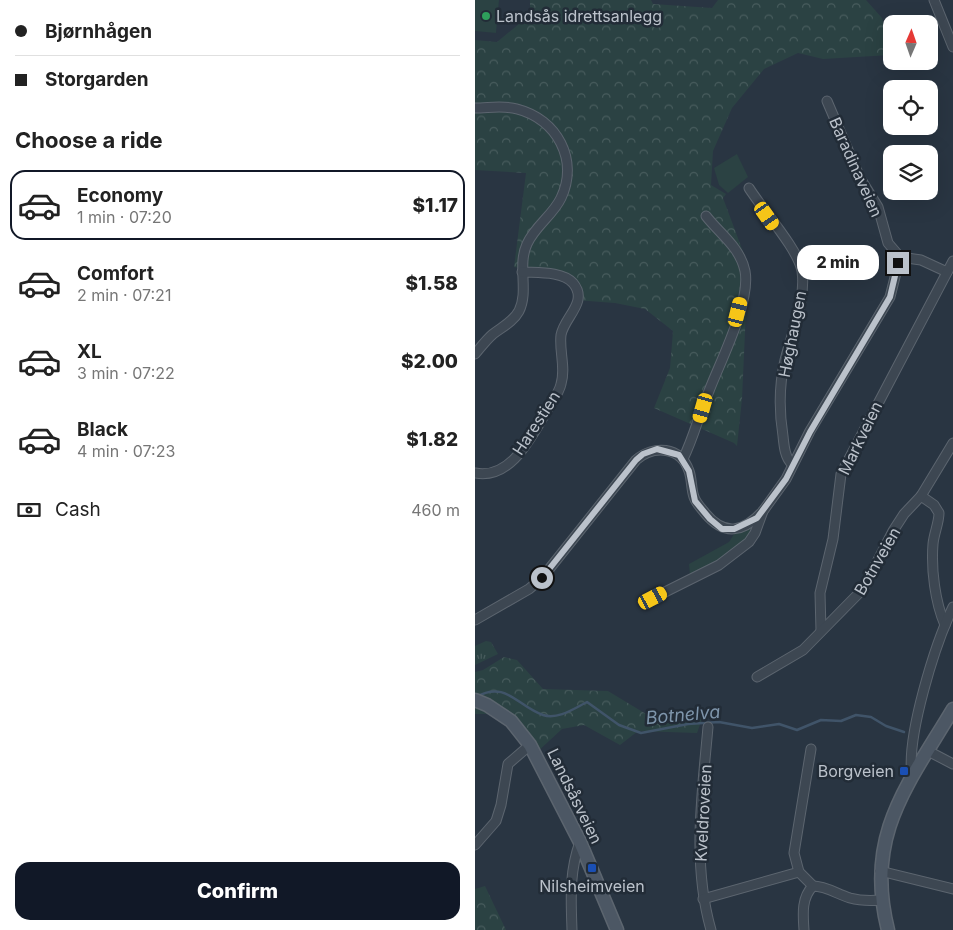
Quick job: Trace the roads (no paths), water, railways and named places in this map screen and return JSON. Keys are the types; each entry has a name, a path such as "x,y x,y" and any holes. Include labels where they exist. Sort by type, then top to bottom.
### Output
{"street":[{"path":"934,0 953,48"},
{"name":"Baradinaveien","path":"827,100 860,178 878,207 888,243 900,257"},
{"path":"475,108 508,107 523,111 549,126 558,135 564,146 567,165 564,190 558,203 528,242 523,256 523,297 519,310 475,354"},
{"name":"Høghaugen","path":"749,188 794,252 802,272 800,300 784,363 781,386 783,440 785,452 793,464"},
{"path":"683,459 694,438 708,393 730,343 745,285 744,270 734,248 706,216"},
{"path":"475,620 529,589 542,578 643,454 657,449 665,450 683,459 689,471 695,501 716,526 722,529 734,529 751,522 763,511 786,479 890,297 900,257 921,260 947,272"},
{"name":"Markveien","path":"821,631 820,593 833,539 841,474 953,261"},
{"name":"Harestien","path":"475,473 483,475 494,473 515,458 525,447 561,384 561,333 578,302 577,291 573,284 562,276 522,272"},
{"name":"Botnveien","path":"757,677 803,650 863,589 893,531 904,514 921,496 953,443"},
{"path":"921,496 934,505 939,513 933,555 936,589 945,625"},
{"path":"653,598 710,570 740,550 755,533 763,511"},
{"path":"912,776 911,761 923,698 945,625 953,607"},
{"name":"Landsåsveien","path":"475,700 487,705 511,721 531,745 580,842 617,930"},
{"path":"888,930 881,900 879,871 887,833 897,805 912,776 953,709"},
{"name":"Kveldroveien","path":"708,727 699,844 703,899 711,930"},
{"path":"475,846 496,821 501,805 508,764 531,745"},
{"path":"811,749 794,847 795,862 799,872 813,886 820,886 850,898 866,901 881,900"},
{"path":"928,751 953,764"},
{"path":"572,930 570,885 573,864 580,842"},
{"path":"879,871 953,889"},
{"path":"703,899 799,872"},
{"path":"804,930 803,906 808,891 813,886"}],"waterway":[{"name":"Botnelva","path":"476,697 495,691 504,693 534,711 549,716 566,713 587,702 619,725 641,733 688,724 719,722 752,728 779,724 797,730 821,720 841,721 856,715 871,717 886,726 904,732"}],"place":[{"name":"Landsås idrettsanlegg","path":"486,16"},
{"name":"Borgveien","path":"904,771"},
{"name":"Nilsheimveien","path":"592,868"}]}
